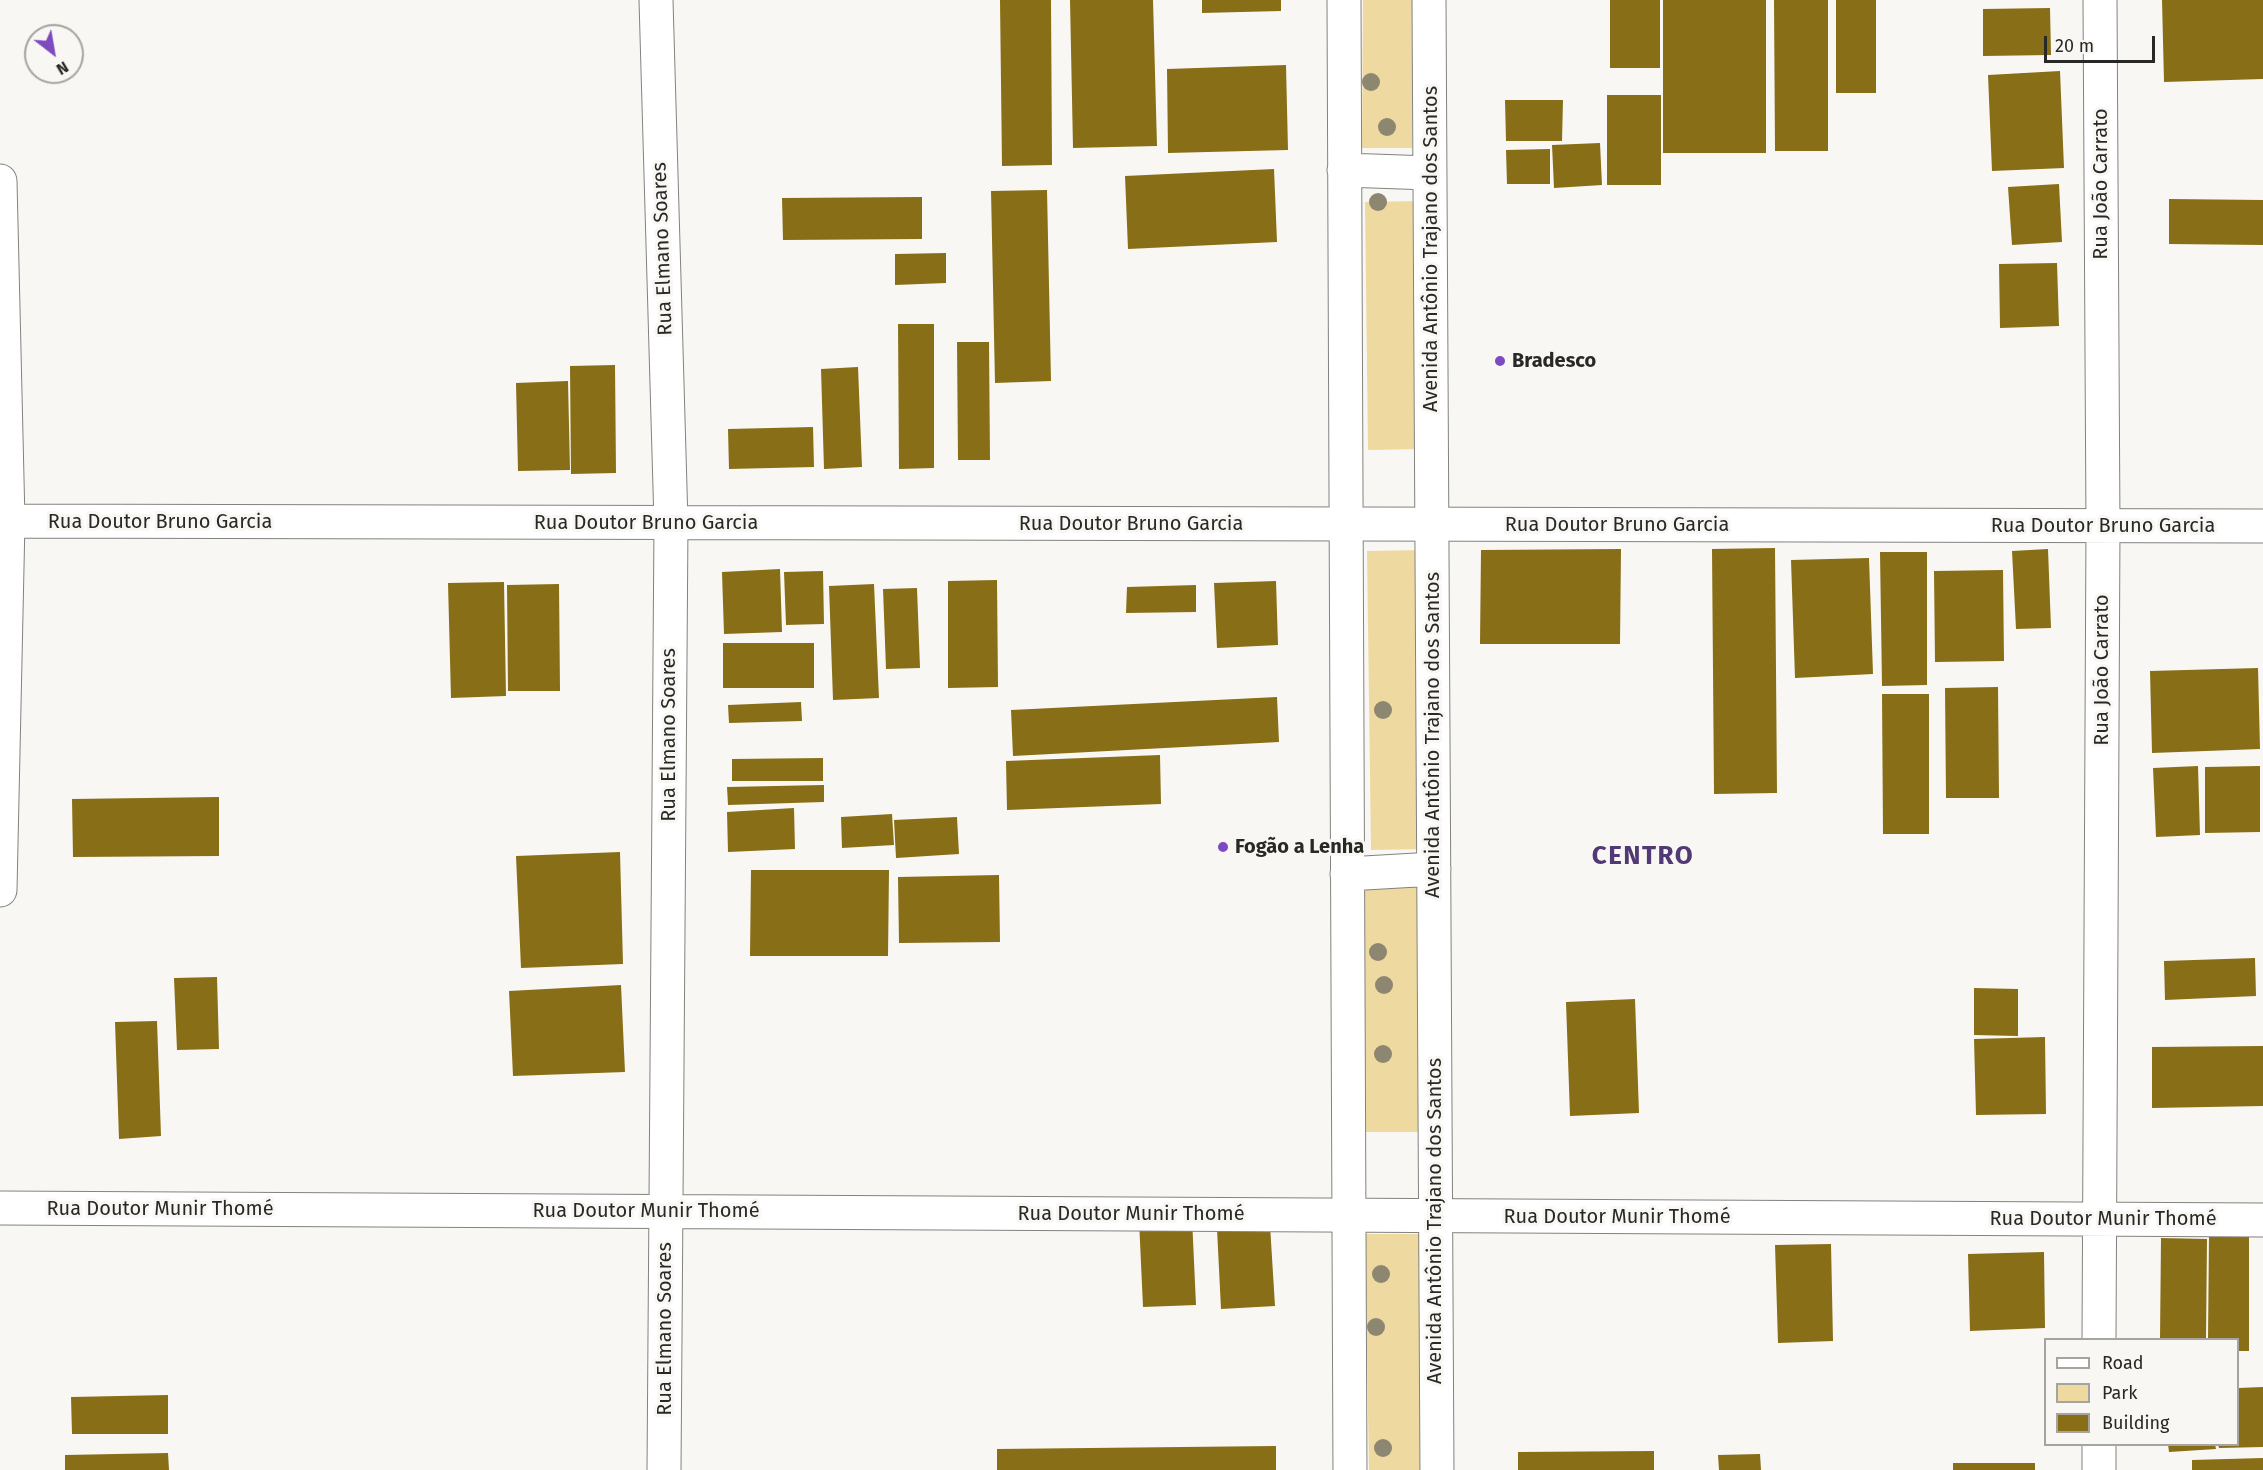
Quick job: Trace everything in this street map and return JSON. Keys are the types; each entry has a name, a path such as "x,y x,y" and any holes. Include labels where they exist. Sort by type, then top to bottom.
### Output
{"street":[{"name":"Rua Elmano Soares","path":"656,0 671,523 664,1470"},
{"path":"1344,0 1350,1470"},
{"name":"Avenida Antônio Trajano dos Santos","path":"1429,0 1437,1470"},
{"name":"Rua João Carrato","path":"2099,1338 2103,526 2100,0"},
{"path":"1344,170 1430,173"},
{"path":"0,181 4,521 0,890"},
{"name":"Rua Doutor Bruno Garcia","path":"4,521 2263,526"},
{"path":"1347,874 1434,869"},
{"name":"Rua Doutor Munir Thomé","path":"0,1208 2263,1220"},
{"path":"2099,1446 2099,1470"}],"green space":[{"path":"1363,0 1413,0 1412,148 1362,148"},
{"path":"1419,201 1422,449 1368,450 1365,202"},
{"path":"1424,550 1428,849 1371,850 1367,551"},
{"path":"1365,885 1422,885 1420,1132 1363,1132"},
{"path":"1365,1234 1420,1234 1422,1470 1369,1470"}],"building":[{"path":"1000,0 1051,0 1052,165 1002,166"},
{"path":"1070,0 1153,0 1157,146 1073,148"},
{"path":"1202,0 1281,0 1281,11 1202,13"},
{"path":"1610,0 1660,0 1660,68 1610,68"},
{"path":"1663,0 1766,0 1766,153 1663,153"},
{"path":"1774,0 1828,0 1828,151 1775,151"},
{"path":"1836,0 1876,0 1876,93 1836,93"},
{"path":"2162,0 2263,0 2263,79 2164,82"},
{"path":"2050,8 2051,55 1983,56 1983,9"},
{"path":"1286,65 1288,150 1168,153 1167,69"},
{"path":"2060,71 2064,168 1992,171 1988,75"},
{"path":"1607,95 1661,95 1661,185 1607,185"},
{"path":"1505,100 1563,100 1562,141 1506,141"},
{"path":"1600,143 1602,185 1554,188 1552,145"},
{"path":"1550,149 1550,184 1507,184 1506,150"},
{"path":"1274,169 1277,242 1128,249 1125,176"},
{"path":"2059,184 2062,242 2012,245 2008,187"},
{"path":"1047,190 1051,381 995,383 991,191"},
{"path":"922,197 922,239 783,240 782,198"},
{"path":"2169,199 2263,200 2263,245 2169,244"},
{"path":"946,253 946,283 895,285 895,254"},
{"path":"2057,263 2059,326 2000,328 1999,264"},
{"path":"898,324 934,324 934,468 899,469"},
{"path":"957,342 989,342 990,460 958,460"},
{"path":"615,365 616,473 571,474 570,366"},
{"path":"858,367 862,467 824,469 821,369"},
{"path":"568,381 570,470 518,471 516,383"},
{"path":"813,427 814,467 729,469 728,429"},
{"path":"1775,548 1777,793 1714,794 1712,549"},
{"path":"1621,549 1620,644 1480,644 1481,550"},
{"path":"2048,549 2051,628 2016,629 2012,551"},
{"path":"1880,552 1927,552 1927,685 1882,686"},
{"path":"1869,558 1873,674 1795,678 1791,560"},
{"path":"780,569 782,632 724,634 722,572"},
{"path":"2003,570 2004,661 1935,662 1934,571"},
{"path":"823,571 824,624 786,625 784,572"},
{"path":"997,580 998,687 948,688 948,581"},
{"path":"1276,581 1278,645 1217,648 1214,583"},
{"path":"504,582 506,696 451,698 448,583"},
{"path":"559,584 560,691 508,691 507,585"},
{"path":"874,584 879,698 833,700 829,586"},
{"path":"1196,585 1196,612 1126,613 1127,587"},
{"path":"917,588 920,668 886,669 883,589"},
{"path":"723,643 814,643 814,688 723,688"},
{"path":"2258,668 2260,749 2152,753 2150,671"},
{"path":"1998,687 1999,798 1946,798 1945,688"},
{"path":"1882,694 1929,694 1929,834 1883,834"},
{"path":"1277,697 1279,742 1013,756 1011,710"},
{"path":"801,702 802,721 729,723 728,705"},
{"path":"1160,755 1161,804 1007,810 1006,761"},
{"path":"823,758 823,781 732,781 732,759"},
{"path":"2198,766 2200,835 2156,837 2153,768"},
{"path":"2260,766 2260,832 2205,833 2205,767"},
{"path":"824,785 824,802 728,805 727,787"},
{"path":"219,797 219,856 73,857 72,799"},
{"path":"794,808 795,849 728,852 727,812"},
{"path":"892,814 894,845 842,848 841,817"},
{"path":"957,817 959,854 896,858 894,820"},
{"path":"620,852 623,964 521,968 516,856"},
{"path":"751,870 889,870 888,956 750,956"},
{"path":"999,875 1000,942 899,943 898,877"},
{"path":"2255,958 2256,996 2165,1000 2164,961"},
{"path":"217,977 219,1049 177,1050 174,978"},
{"path":"621,985 625,1072 513,1076 509,991"},
{"path":"1974,988 2018,989 2018,1036 1974,1035"},
{"path":"1635,999 1639,1113 1570,1116 1566,1002"},
{"path":"157,1021 161,1136 119,1139 115,1022"},
{"path":"2045,1037 2046,1114 1976,1115 1974,1039"},
{"path":"2263,1046 2263,1106 2152,1108 2152,1047"},
{"path":"1192,1218 1196,1305 1143,1307 1139,1220"},
{"path":"1270,1225 1275,1306 1221,1309 1217,1229"},
{"path":"2209,1234 2249,1235 2249,1351 2239,1351 2239,1338 2208,1338"},
{"path":"2161,1238 2207,1239 2206,1338 2160,1338"},
{"path":"1831,1244 1833,1341 1778,1343 1775,1245"},
{"path":"2044,1252 2045,1328 1970,1331 1968,1254"},
{"path":"2263,1387 2263,1447 2219,1448 2218,1446 2239,1446 2239,1388"},
{"path":"168,1395 168,1434 72,1434 71,1397"},
{"path":"1276,1446 1276,1470 997,1470 997,1449"},
{"path":"2168,1446 2215,1446 2216,1449 2169,1452"},
{"path":"1654,1451 1654,1470 1518,1470 1518,1452"},
{"path":"168,1453 169,1470 65,1470 65,1455"},
{"path":"1760,1454 1761,1470 1719,1470 1718,1455"},
{"path":"2263,1458 2263,1470 2192,1470 2192,1460"},
{"path":"1953,1463 2035,1463 2035,1470 1953,1470"}],"place":[{"name":"Bradesco","path":"1500,361"},
{"name":"Fogão a Lenha","path":"1223,847"}],"district":[{"name":"CENTRO","path":"1643,857"}]}
